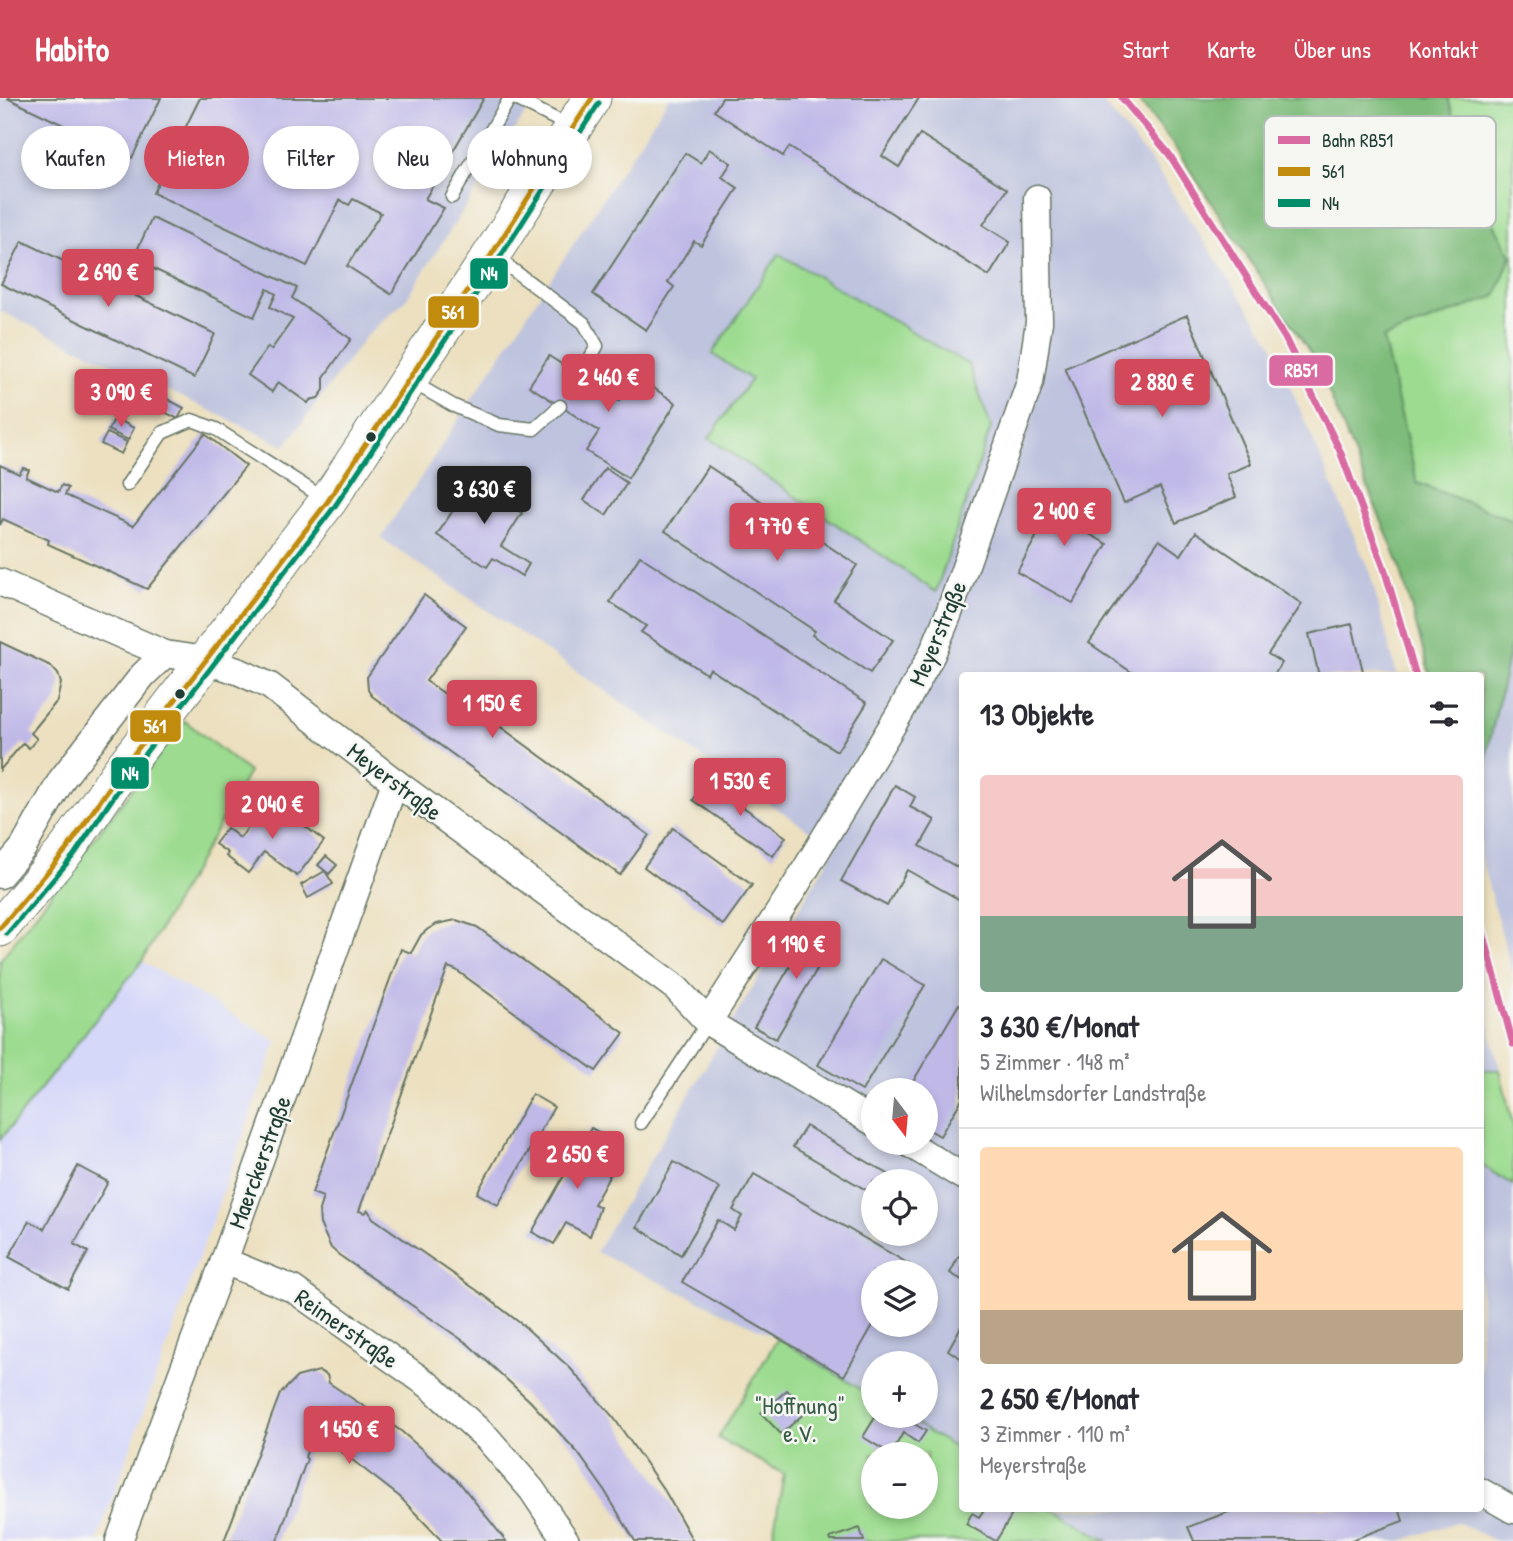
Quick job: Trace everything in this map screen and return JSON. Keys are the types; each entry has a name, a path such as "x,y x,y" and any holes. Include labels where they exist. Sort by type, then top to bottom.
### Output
{"main road":[{"path":"0,928 67,849 120,772 328,501 582,113"}],"street":[{"name":"Meyerstraße","path":"708,1022 793,890 901,711 932,654 949,613 1030,382 1039,322 1036,222 1038,198"},
{"name":"Meyerstraße","path":"0,582 165,653 205,660 270,686 395,782 676,988 708,1022 861,1115"},
{"path":"0,875 23,848 62,779 143,675 165,653"},
{"name":"Maerckerstraße","path":"120,1541 224,1261 395,782"},
{"path":"928,1155 959,1174"},
{"name":"Reimerstraße","path":"224,1261 293,1289 430,1386 488,1439 532,1490 566,1541"},
{"path":"1484,1493 1513,1510"}],"lane":[{"path":"452,197 512,98 582,113"},
{"path":"492,254 584,323 597,346 580,376"},
{"path":"409,380 454,405 499,425 534,429 560,406"},
{"path":"128,485 162,433 192,419 216,429 328,501"},
{"path":"641,1123 708,1022"}],"shaded area":[{"path":"0,98 535,98 517,126 467,126 467,189 477,189 405,301 366,336 285,446 0,311"},
{"path":"669,98 1099,98 1151,161 1272,344 1370,573 1396,672 959,672 959,1450 923,1428 938,1428 938,1351 861,1351 861,1390 777,1338 596,1252 835,848 381,538","holes":["752,379 936,591 709,438"]},
{"path":"1513,635 1513,974 1484,869 1484,767"},
{"path":"142,961 277,1041 97,1541 0,1541 0,1140"},
{"path":"1484,1008 1500,1070 1484,1070"},
{"path":"1484,1167 1513,1185 1513,1541 1495,1541 1457,1522 1401,1541 1107,1541 1059,1512 1484,1512"}],"green space":[{"path":"1137,98 1448,98 1453,116 1264,116 1264,228 1496,228 1511,256 1496,296 1383,338 1417,483 1513,520 1513,635 1484,767 1484,672 1429,672 1399,564 1317,363 1174,146"},
{"path":"1448,98 1513,98 1513,520 1417,483 1383,338 1496,296 1511,256 1496,228 1496,116 1453,116"},
{"path":"779,254 969,365 991,427 936,592 709,438 751,379 712,354"},
{"path":"185,721 249,772 142,961 0,1140 0,960"},
{"path":"1484,1070 1500,1070 1513,1126 1513,1185 1484,1167"},
{"name":"\"Hoffnung\" e.V.","path":"778,1338 861,1390 861,1428 923,1428 959,1450 959,1512 1059,1512 1107,1541 772,1541 784,1474 718,1438"}],"building":[{"path":"7,98 161,98 147,126 144,126 144,133 132,158 130,126 65,126"},
{"path":"200,98 484,98 453,151 453,126 373,126 373,189 431,189 425,199 444,208 391,294 347,266 381,213 353,199 349,205 340,200 307,266 153,193 155,189 249,189 249,126 186,126"},
{"path":"722,98 919,98 882,156 899,167 920,134 1007,189 983,225 1010,242 989,276 789,147 783,156 714,111"},
{"path":"709,149 731,163 722,177 738,188 701,245 694,241 668,282 674,287 646,330 593,294 685,153 701,163"},
{"path":"152,218 297,288 292,298 351,339 324,377 324,390 318,398 308,403 278,382 272,392 248,375 268,347 271,350 293,319 270,307 276,294 267,289 254,317 133,259"},
{"path":"22,241 215,334 194,378 1,284"},
{"path":"1187,315 1251,464 1227,474 1236,497 1176,523 1160,487 1124,503 1065,368"},
{"path":"549,356 619,401 635,376 676,403 628,478 586,451 599,431 529,386"},
{"path":"141,385 184,408 178,419 159,409 157,413 133,400"},
{"path":"115,418 134,428 128,440 108,430"},
{"path":"107,433 127,442 121,454 101,444"},
{"path":"205,434 246,466 147,589 48,544 49,540 3,519 0,525 0,465 19,474 23,468 29,470 26,477 58,492 62,485 68,488 65,495 133,526"},
{"path":"708,466 857,565 834,600 893,640 870,673 812,635 815,631 665,531"},
{"path":"605,468 627,483 606,515 584,500"},
{"path":"483,479 517,501 513,507 522,513 501,546 529,564 522,576 493,558 487,567 437,535 472,481 480,486"},
{"path":"1063,488 1099,508 1086,532 1107,544 1073,603 1017,572"},
{"path":"1196,532 1302,604 1268,654 1282,663 1276,672 1131,672 1089,643 1159,540 1181,555"},
{"path":"640,556 867,703 837,751 710,669 707,674 641,632 646,626 610,602"},
{"path":"424,595 466,626 426,681 451,698 454,693 649,835 620,875 372,696 368,690 367,677"},
{"path":"1352,624 1363,672 1318,672 1309,634"},
{"path":"0,642 51,666 61,683 57,701 31,733 37,739 29,748 23,743 0,770"},
{"path":"706,781 786,837 773,856 693,800"},
{"path":"895,785 915,797 910,807 935,820 920,846 959,868 959,899 907,870 887,906 841,881"},
{"path":"270,799 324,841 297,876 264,852 248,873 215,844 227,828 240,838"},
{"path":"673,828 752,885 723,925 644,867"},
{"path":"326,856 337,865 329,874 318,865"},
{"path":"325,871 333,884 308,898 301,885"},
{"path":"456,920 477,927 624,1033 596,1071 456,970 448,967 359,1211 365,1213 368,1210 373,1218 485,1296 524,1326 570,1368 614,1418 666,1493 693,1541 635,1541 578,1453 530,1401 468,1344 339,1255 331,1248 320,1224 319,1210 323,1197 312,1193 401,949 411,953 421,935 428,929"},
{"path":"816,923 837,935 776,1039 754,1027"},
{"path":"881,959 925,985 870,1078 861,1078 861,1090 818,1065"},
{"path":"959,1004 959,1104 940,1136 938,1078 915,1078"},
{"path":"532,1094 554,1107 498,1205 477,1193"},
{"path":"806,1126 879,1169 861,1169 861,1187 793,1147"},
{"path":"591,1128 613,1140 597,1167 610,1175 594,1204 600,1207 590,1236 566,1223 554,1244 532,1232"},
{"path":"674,1162 720,1188 681,1255 637,1227"},
{"path":"78,1166 108,1182 74,1244 88,1252 68,1289 9,1257 29,1221 44,1229"},
{"path":"754,1174 861,1236 861,1246 878,1246 902,1260 861,1260 861,1337 866,1337 844,1376 682,1282 718,1220 734,1230 742,1216 733,1210"},
{"path":"959,1256 959,1278 950,1273"},
{"path":"959,1330 959,1357 948,1350"},
{"path":"319,1371 327,1375 329,1383 401,1431 459,1482 506,1541 442,1541 400,1497 338,1449 340,1447 314,1431 305,1457 307,1459 277,1541 224,1541 280,1394 297,1377"},
{"path":"787,1390 807,1411 781,1434 761,1413"},
{"path":"869,1428 921,1428 926,1431 919,1442 903,1433 898,1442 871,1442 863,1437"},
{"path":"982,1512 1014,1512 996,1541 966,1524 972,1513 979,1517"},
{"path":"1228,1512 1400,1512 1403,1521 1349,1541 1194,1541 1188,1527"},
{"path":"860,1528 864,1541 831,1541 830,1538"}],"rail line":[{"name":"RB51","path":"1122,98 1169,154 1285,338 1340,451 1384,568 1415,672"},
{"name":"RB51","path":"1484,936 1513,1044"}],"transit line":[{"name":"561","path":"0,928 67,849 120,772 328,501 592,98"},
{"name":"N4","path":"7,934 74,855 127,777 335,506 599,103"}]}
